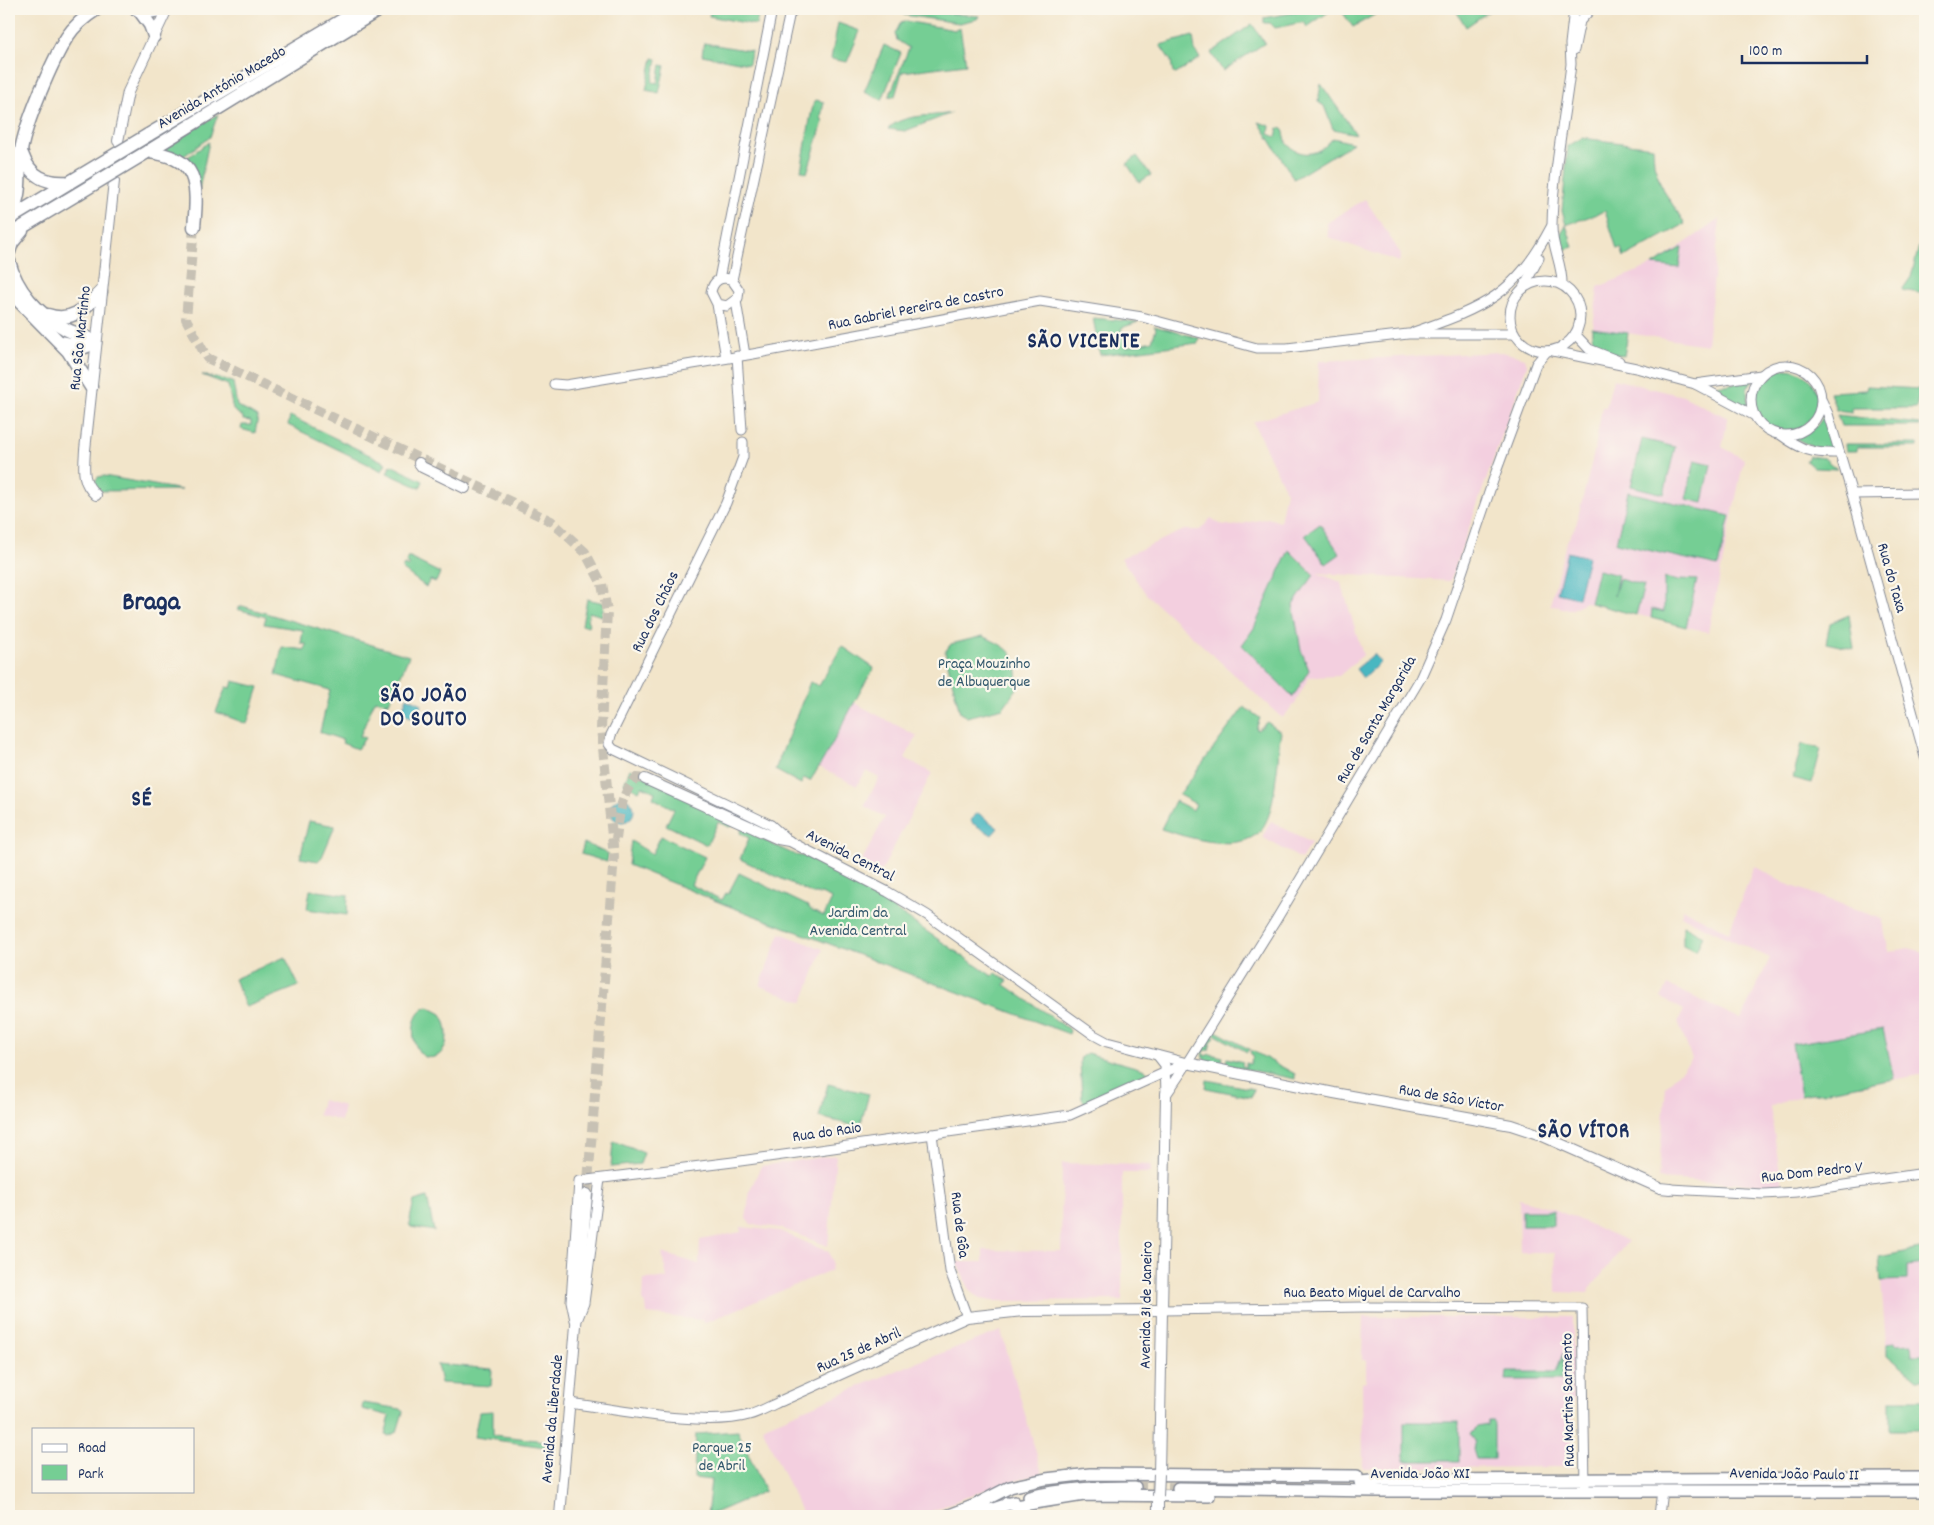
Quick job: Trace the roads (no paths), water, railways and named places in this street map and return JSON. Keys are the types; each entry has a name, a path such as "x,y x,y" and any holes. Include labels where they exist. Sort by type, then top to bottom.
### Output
{"highway":[{"path":"9,219 20,192 21,152 27,127 61,47 73,29 98,9"},
{"path":"137,10 156,11 166,9"},
{"name":"Avenida António Macedo","path":"9,219 361,9"},
{"name":"Avenida António Macedo","path":"9,235 380,9"},
{"path":"137,10 150,25 154,36"},
{"path":"21,152 25,163 37,177 51,183 70,182"},
{"path":"147,152 170,157 190,173 196,189 194,228"},
{"path":"9,252 15,238 27,225"},
{"path":"9,261 13,278 22,292 43,314 65,329 86,336 96,343"},
{"path":"9,291 60,342 79,366 91,387"},
{"path":"43,314 61,318 72,317 101,292"},
{"path":"60,342 85,347 96,343"}],"main road":[{"path":"118,141 126,97 166,9"},
{"name":"Rua São Martinho","path":"96,495 88,488 84,479 91,387 114,180"},
{"path":"418,463 422,467 466,488"},
{"path":"645,778 778,839 789,841"},
{"path":"1166,1094 1187,1063"},
{"name":"Rua de São Victor","path":"1187,1063 1351,1096 1511,1125 1538,1134 1660,1188 1670,1189"},
{"name":"Avenida 31 de Janeiro","path":"1158,1516 1166,1094"},
{"name":"Avenida da Liberdade","path":"560,1516 587,1194"},
{"name":"Rua 25 de Abril","path":"781,1401 966,1317 1023,1311 1162,1310"},
{"path":"947,1516 979,1503 1010,1487 1046,1479 1090,1474 1359,1479"},
{"name":"Avenida João XXI","path":"1662,1490 1585,1484 1359,1479 1178,1485 1375,1491 1585,1484 1666,1478"},
{"name":"Avenida João Paulo II","path":"1666,1478 1925,1478"},
{"path":"973,1516 1050,1492 1135,1484 1090,1481 1048,1486 979,1503"},
{"name":"Avenida João Paulo II","path":"1662,1490 1925,1491"},
{"path":"1007,1504 1016,1506 1084,1495 1297,1496 1375,1491"}],"street":[{"path":"726,358 717,304 710,292 715,282 719,279 772,9"},
{"path":"1572,58 1570,44 1574,9"},
{"path":"1562,285 1563,273 1556,255 1552,226 1572,58 1578,26 1591,9"},
{"path":"742,430 741,356 736,302 739,290 732,280 790,11"},
{"path":"755,102 767,112"},
{"path":"742,162 757,164"},
{"path":"1536,364 1528,347 1514,334 1511,326 1510,309 1532,272 1552,226"},
{"path":"1493,300 1524,270 1552,226"},
{"path":"719,279 732,280"},
{"path":"1408,334 1544,281 1562,285 1578,303 1580,324 1568,343 1550,351"},
{"name":"Rua Gabriel Pereira de Castro","path":"554,384 562,386 741,356 1040,301 1142,317 1257,348 1287,348 1408,334"},
{"path":"717,304 727,306 736,302"},
{"path":"1408,334 1514,334"},
{"path":"1575,334 1589,349 1636,368"},
{"path":"1528,347 1636,368 1695,384 1755,416 1767,429 1781,434 1801,449 1825,454 1839,453"},
{"name":"Rua de Santa Margarida","path":"1187,1063 1276,920 1420,679 1446,620 1496,472 1536,364 1550,351"},
{"path":"1695,384 1722,382 1761,374 1779,365 1796,366 1806,371 1814,379 1820,390 1821,401 1818,415 1809,427 1796,434 1781,434"},
{"path":"1755,416 1751,394 1761,374"},
{"name":"Rua do Taxa","path":"1821,401 1828,414 1839,453 1855,494 1925,757"},
{"name":"Rua dos Chãos","path":"611,735 726,503 743,457 743,442"},
{"path":"1855,494 1925,493"},
{"name":"Avenida Central","path":"611,735 610,744 613,749 771,825 789,841 888,892 927,915 1073,1020 1107,1042 1187,1063"},
{"path":"1158,1056 1164,1063 1166,1094"},
{"name":"Rua do Raio","path":"580,1181 1070,1115 1076,1108 1144,1084 1187,1063"},
{"path":"1144,1084 1157,1087 1166,1094"},
{"name":"Rua de Gôa","path":"932,1134 950,1271 966,1317"},
{"name":"Rua Dom Pedro V","path":"1700,1191 1763,1194 1797,1192 1925,1173"},
{"name":"Avenida da Liberdade","path":"575,1324 584,1304 600,1178"},
{"name":"Avenida da Liberdade","path":"575,1324 571,1301 580,1181"},
{"name":"Rua de São Victor","path":"1670,1189 1700,1191"},
{"name":"Rua Beato Miguel de Carvalho","path":"1162,1310 1363,1307 1582,1308"},
{"name":"Rua Martins Sarmento","path":"1582,1308 1585,1484"},
{"name":"Rua 25 de Abril","path":"569,1403 678,1417 722,1418 748,1415 781,1401"},
{"path":"1659,1516 1662,1490"}],"water":[{"path":"1567,552 1588,557 1578,598 1557,593"},
{"path":"1374,654 1381,662 1363,678 1356,669"},
{"path":"407,697 422,704 416,719 401,713"},
{"path":"622,798 630,802 634,810 630,818 622,822 614,818 610,810 614,802"},
{"path":"978,813 998,828 992,835 972,823 971,819"}],"tunnel":[{"path":"194,227 186,319 207,358 551,521 585,552 602,584 607,611 601,728 614,856 587,1194"},
{"path":"616,839 621,806 627,791 637,778 645,779"},
{"path":"1135,1487 1178,1488"}],"district":[{"name":"SÃO VICENTE","path":"1084,343"},
{"name":"Braga","path":"151,603"},
{"name":"SÃO JOÃO DO SOUTO","path":"424,709"},
{"name":"SÉ","path":"142,801"},
{"name":"SÃO VÍTOR","path":"1584,1133"}],"park label":[{"name":"Praça Mouzinho de Albuquerque","path":"984,673"},
{"name":"Jardim da Avenida Central","path":"858,922"},
{"name":"Parque 25 de Abril","path":"722,1457"}]}
